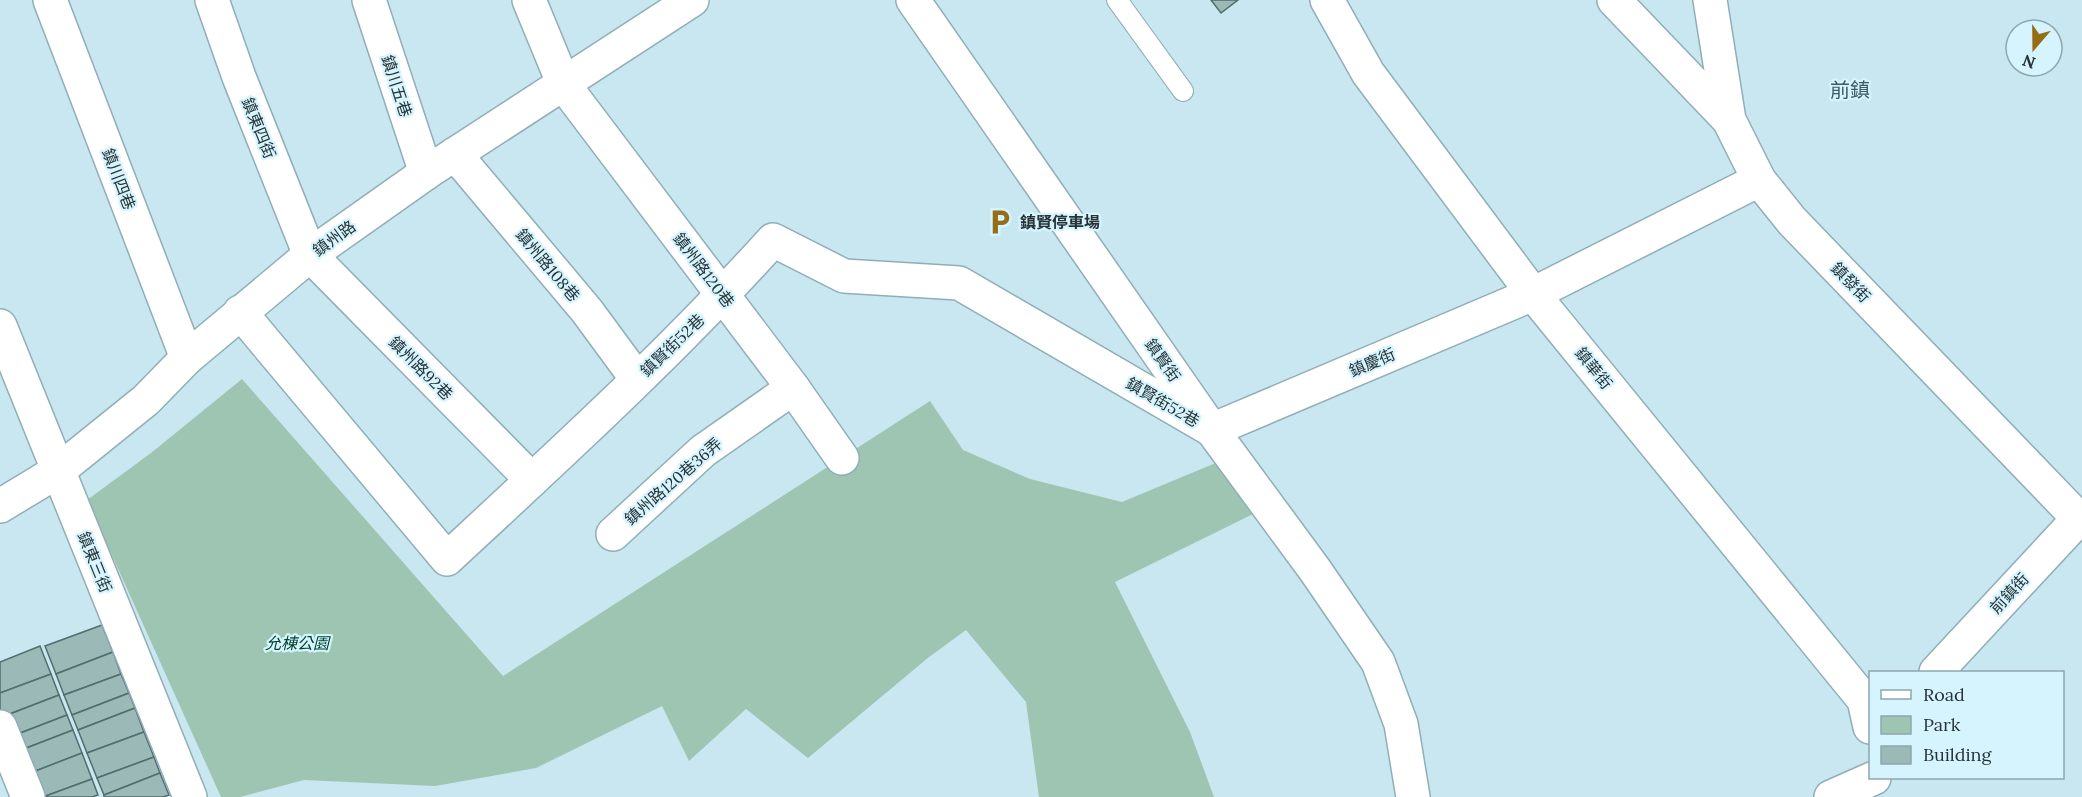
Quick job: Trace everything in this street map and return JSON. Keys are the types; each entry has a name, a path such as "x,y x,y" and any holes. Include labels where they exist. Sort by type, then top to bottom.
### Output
{"street":[{"name":"鎮川四巷","path":"50,0 187,358"},
{"name":"鎮東四街","path":"212,0 239,77 310,255"},
{"name":"鎮川五巷","path":"369,0 426,173"},
{"name":"鎮州路120巷","path":"529,0 564,85 793,388 842,458"},
{"name":"鎮州路","path":"0,506 58,471 146,400 187,358 310,255 426,173 692,0"},
{"name":"鎮賢街","path":"913,0 1212,430 1315,570 1378,662 1401,724 1413,797"},
{"name":"鎮華街","path":"1327,0 1368,73 1533,294 1864,700 1869,722"},
{"path":"1614,0 1729,120"},
{"name":"鎮發街","path":"1710,0 1729,120 1759,180 1792,221 2080,517"},
{"name":"鎮州路108巷","path":"455,154 587,311 638,379"},
{"name":"鎮慶街","path":"1212,430 1533,294 1759,180"},
{"name":"鎮賢街52巷","path":"240,312 447,559 638,379 723,295 773,240 844,276 959,283 1212,430"},
{"name":"鎮州路92巷","path":"310,255 532,480"},
{"name":"鎮東三街","path":"0,326 190,797"},
{"name":"鎮州路120巷36弄","path":"613,534 703,451 793,388"},
{"name":"前鎮街","path":"1937,671 2080,517"},
{"path":"0,727 28,797"},
{"path":"1831,797 1870,779"},
{"path":"1882,779 1884,797"}],"lane":[{"path":"1117,0 1183,91"}],"green space":[{"name":"允棟公園","path":"242,379 503,676 930,401 963,450 1030,479 1122,502 1218,462 1253,514 1115,582 1190,732 1214,797 1039,797 1026,702 966,630 929,657 808,758 746,709 689,761 662,706 536,768 435,786 304,780 240,797 221,797 87,500 151,453"}],"building":[{"path":"1211,0 1238,0 1221,13"},
{"path":"102,625 113,652 56,674 45,646"},
{"path":"40,646 51,674 0,693 0,662"},
{"path":"113,652 121,674 64,695 56,674"},
{"path":"51,674 59,695 2,717 0,693"},
{"path":"121,674 129,693 72,715 64,695"},
{"path":"129,693 135,708 78,730 72,715"},
{"path":"59,695 67,715 10,737 2,717"},
{"path":"135,708 144,732 87,753 78,730"},
{"path":"67,715 73,730 16,752 10,737"},
{"path":"73,730 82,753 25,775 16,752"},
{"path":"144,732 154,757 97,778 87,753"},
{"path":"82,753 92,779 43,797 25,775"},
{"path":"154,757 160,773 104,795 97,778"},
{"path":"160,773 169,795 163,797 104,797 104,795"},
{"path":"92,779 98,795 43,797"}],"place":[{"name":"鎮賢停車場","path":"1000,222"}],"district":[{"name":"前鎮","path":"1850,89"}]}
